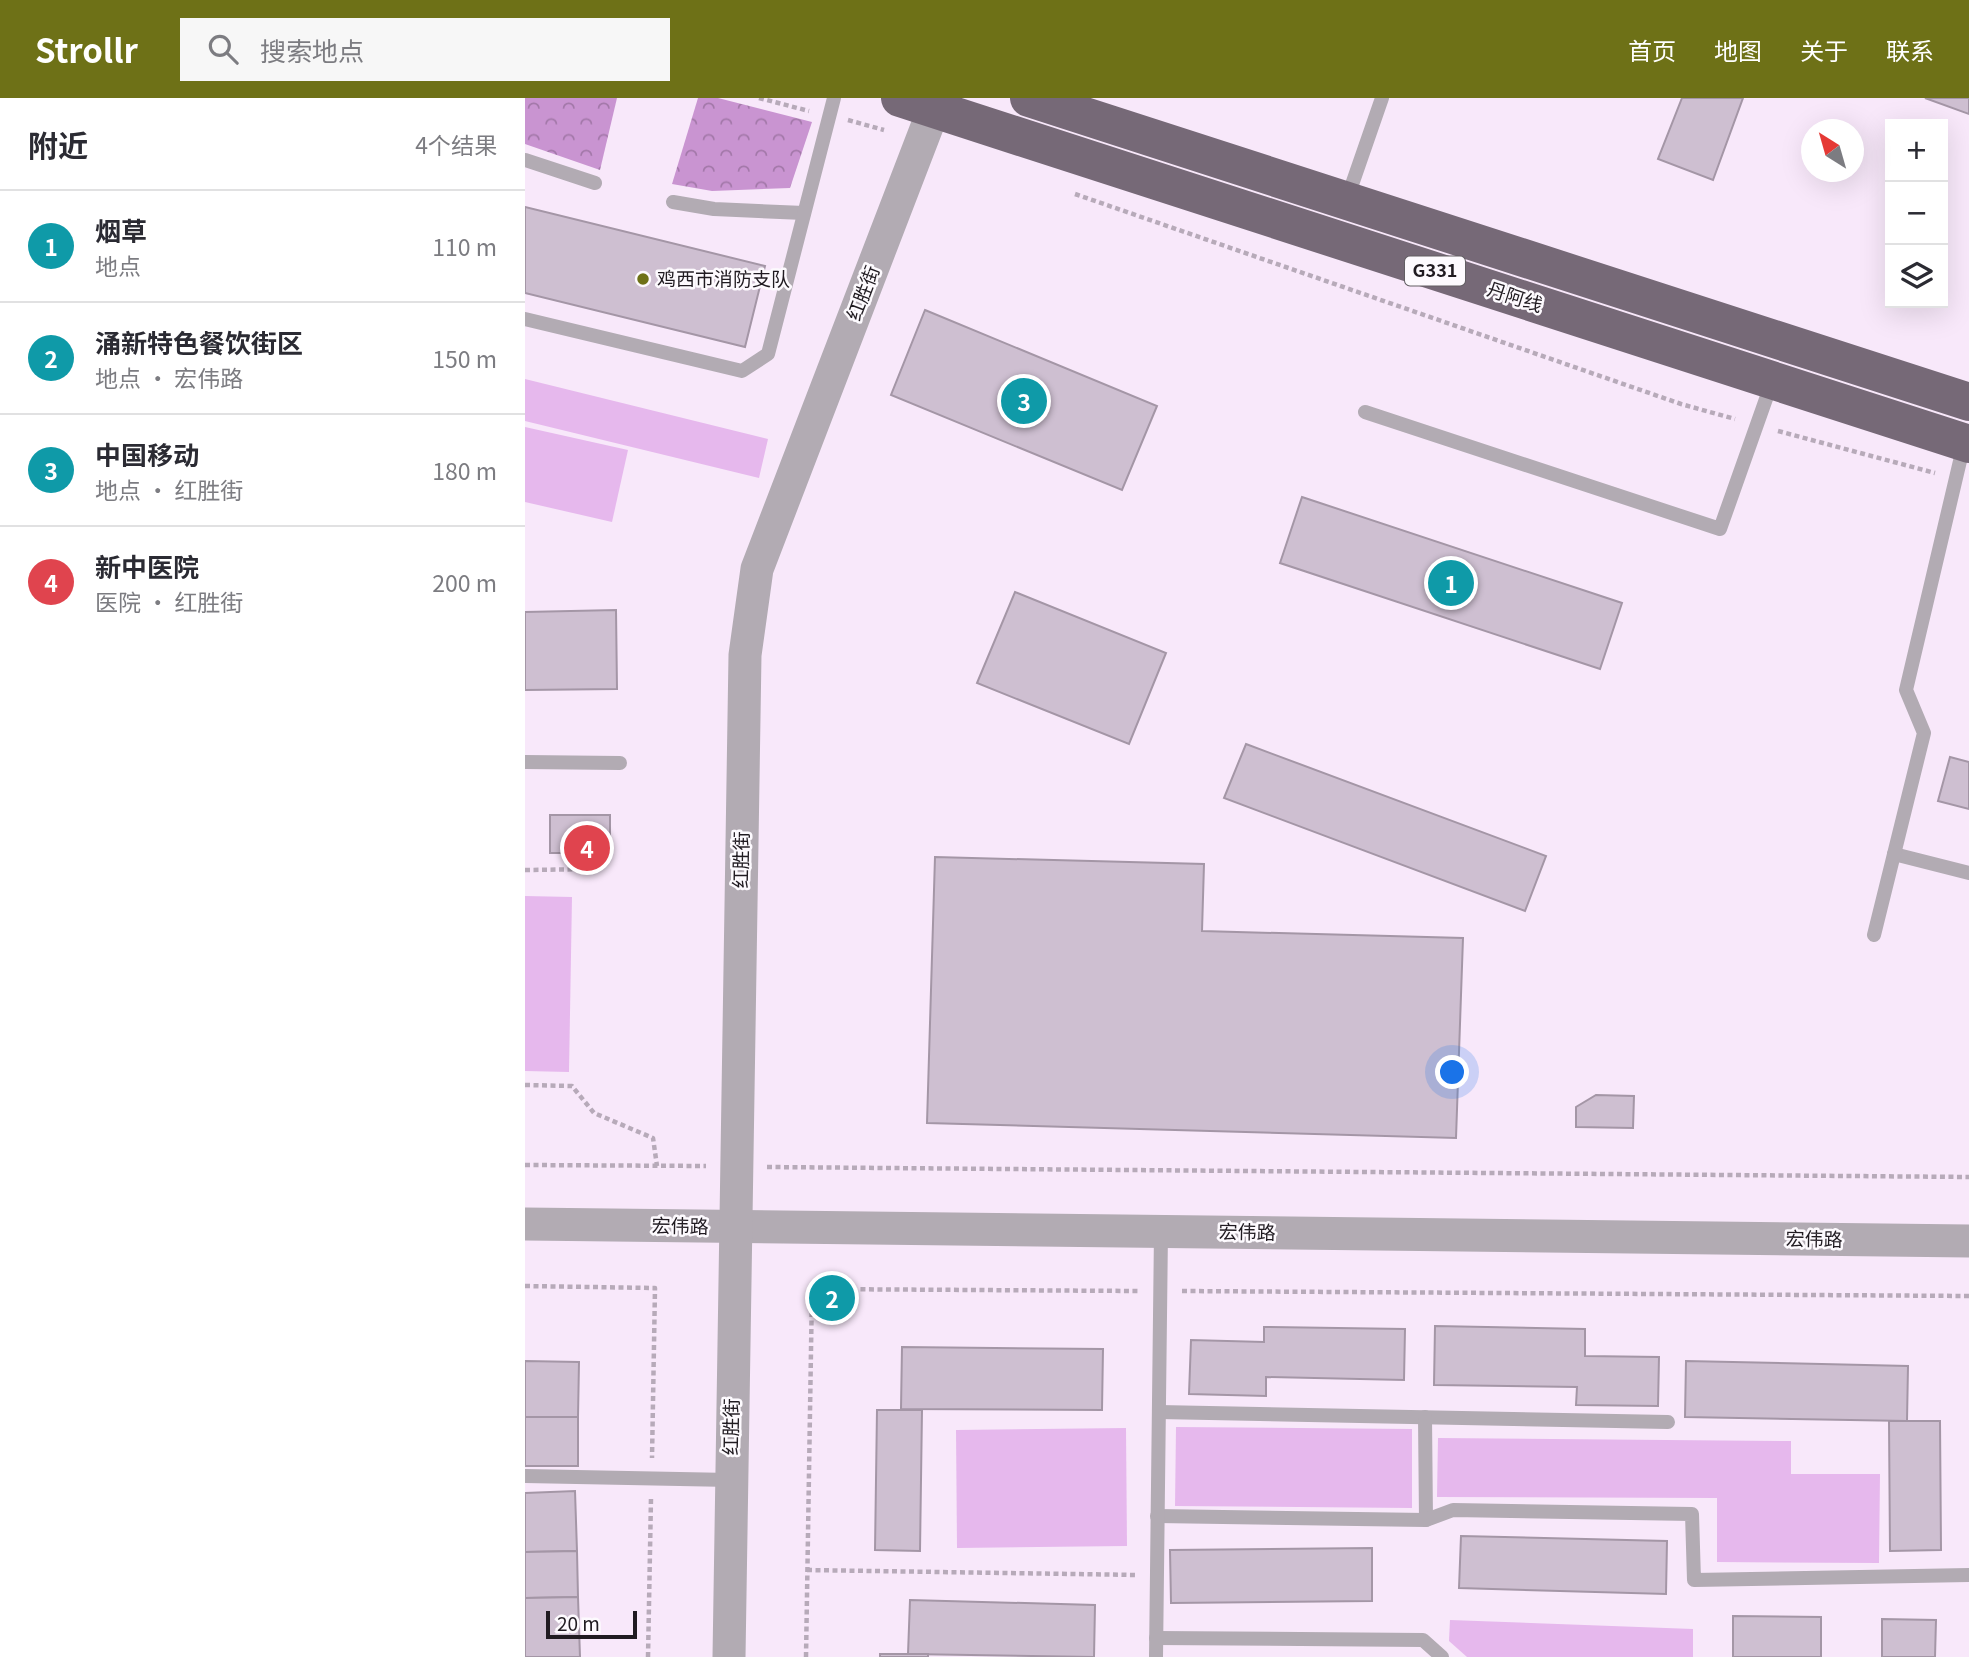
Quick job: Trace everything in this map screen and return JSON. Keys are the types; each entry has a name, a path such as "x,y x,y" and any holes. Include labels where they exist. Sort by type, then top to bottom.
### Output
{"highway":[{"name":"丹阿线","path":"1031,98 1969,402"},
{"name":"丹阿线","path":"923,112 1772,381 1963,455"}],"street":[{"name":"红胜街","path":"729,1657 745,655 757,569 923,112"},
{"name":"宏伟路","path":"525,1224 1969,1241"}],"lane":[{"path":"525,319 742,371 768,354 834,98"},
{"path":"1346,200 1383,98"},
{"path":"525,160 596,183"},
{"path":"673,202 714,209 804,213"},
{"path":"1365,412 1720,529 1772,381"},
{"path":"1874,934 1924,733 1906,690 1963,455"},
{"path":"525,762 620,763"},
{"path":"1894,853 1969,873"},
{"path":"1156,1657 1161,1231"},
{"path":"1159,1412 1668,1422"},
{"path":"1425,1417 1426,1520"},
{"path":"525,1476 731,1480"},
{"path":"1157,1516 1426,1520 1453,1510 1692,1514 1694,1580 1969,1575"},
{"path":"1156,1638 1423,1640 1442,1657"}],"path":[{"path":"759,98 829,116 923,112"},
{"path":"1065,190 1681,404 1757,425 1963,455"},
{"path":"525,870 599,869"},
{"path":"525,1085 572,1086 594,1113 653,1138 657,1166"},
{"path":"525,1165 1969,1177"},
{"path":"525,1286 655,1288"},
{"path":"806,1657 812,1289 1969,1296"},
{"path":"807,1570 1156,1576"}],"green space":[{"path":"525,98 617,98 600,170 525,144"},
{"path":"698,98 718,98 812,122 790,188 712,191 672,184"}],"shaded area":[{"path":"525,379 768,439 759,478 525,421"},
{"path":"525,427 628,450 612,522 525,502"},
{"path":"525,896 572,897 569,1072 525,1071"},
{"path":"1176,1427 1412,1429 1412,1508 1175,1506"},
{"path":"1126,1428 1127,1546 957,1548 956,1430"},
{"path":"1438,1438 1791,1441 1791,1474 1880,1474 1879,1563 1717,1562 1717,1498 1437,1497"},
{"path":"1450,1620 1693,1629 1693,1657 1467,1657 1449,1641"}],"building":[{"path":"1682,98 1743,98 1713,180 1658,159"},
{"path":"1925,98 1969,98 1969,114"},
{"name":"鸡西市消防支队","path":"525,207 765,266 745,347 525,293"},
{"path":"925,310 1157,406 1122,490 891,395"},
{"path":"1302,497 1622,603 1600,669 1280,563"},
{"path":"1015,592 1166,653 1129,744 977,683"},
{"path":"616,610 617,689 525,690 525,612"},
{"path":"1246,744 1546,856 1525,911 1224,798"},
{"path":"1950,757 1969,762 1969,809 1938,801"},
{"path":"550,815 610,815 610,853 550,853"},
{"path":"935,857 1204,864 1202,931 1463,938 1456,1138 927,1123"},
{"path":"1596,1095 1634,1096 1633,1128 1576,1127 1576,1107"},
{"path":"1435,1326 1585,1329 1585,1356 1659,1357 1658,1406 1576,1405 1577,1387 1434,1385"},
{"path":"1264,1327 1405,1329 1404,1380 1266,1377 1266,1396 1189,1394 1191,1340 1264,1342"},
{"path":"902,1347 1103,1349 1102,1410 901,1409"},
{"path":"525,1361 579,1362 578,1417 525,1417"},
{"path":"1686,1361 1908,1366 1907,1421 1685,1417"},
{"path":"877,1410 922,1410 920,1551 875,1550"},
{"path":"525,1417 578,1417 578,1466 525,1466"},
{"path":"1889,1421 1940,1421 1941,1550 1890,1551"},
{"path":"575,1491 577,1551 525,1552 525,1493"},
{"path":"1461,1536 1667,1541 1666,1594 1459,1588"},
{"path":"1372,1548 1372,1601 1171,1603 1170,1550"},
{"path":"577,1551 578,1597 525,1598 525,1552"},
{"path":"578,1597 580,1657 525,1657 525,1598"},
{"path":"910,1600 1095,1605 1094,1657 908,1654"},
{"path":"1733,1616 1821,1617 1821,1657 1733,1657"},
{"path":"1882,1619 1936,1620 1935,1657 1882,1657"},
{"path":"880,1654 928,1654 928,1657 880,1657"}],"place":[{"name":"鸡西市消防支队","path":"643,279"},
{"name":"中国移动","path":"1024,401"},
{"name":"烟草","path":"1451,583"},
{"name":"新中医院","path":"587,848"},
{"name":"涌新特色餐饮街区","path":"832,1298"}]}
